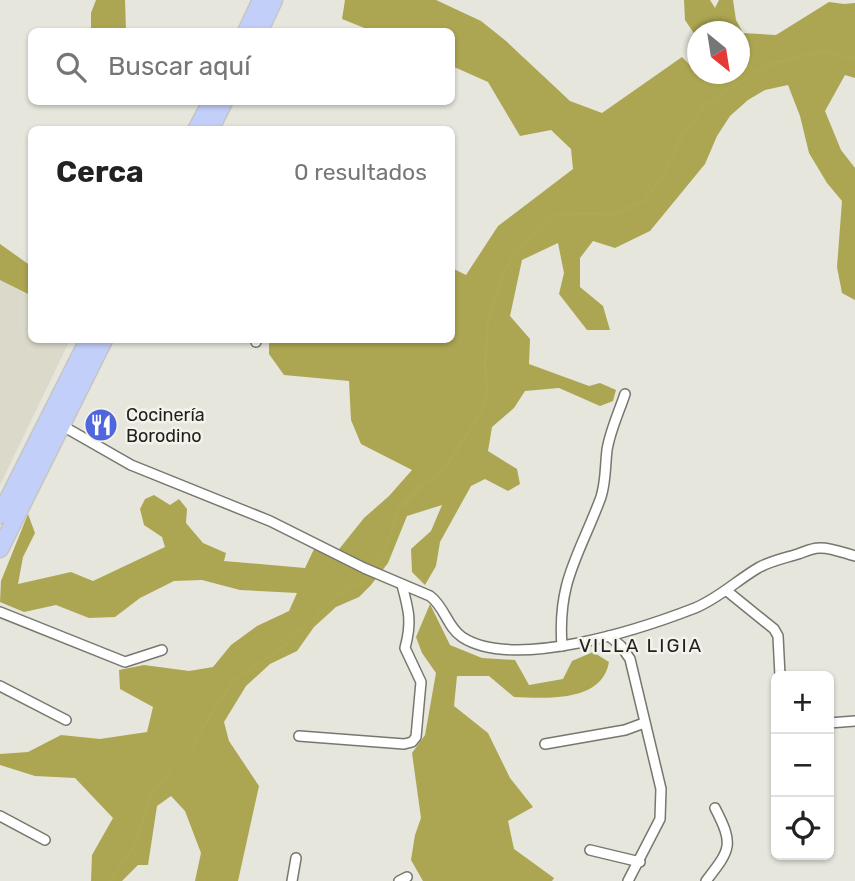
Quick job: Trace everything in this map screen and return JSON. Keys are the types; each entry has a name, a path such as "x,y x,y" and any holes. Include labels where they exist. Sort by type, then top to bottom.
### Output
{"highway":[{"path":"248,28 261,0"},
{"path":"261,28 274,0"},
{"path":"200,126 219,105"},
{"path":"212,126 221,105"},
{"path":"0,515 86,343"},
{"path":"0,549 102,343"}],"street":[{"path":"562,646 560,620 568,573 601,498 607,477 607,449 625,394"},
{"path":"61,425 131,465 270,521 364,568 430,596 439,603 454,631 464,639 489,648 515,650 562,646 609,636 695,608 727,591 760,567 818,547 855,556"},
{"path":"299,736 404,744 412,742 416,737 421,682 405,648 410,614 402,585"},
{"path":"727,591 774,629 778,636 780,671"},
{"path":"0,612 125,662 162,650"},
{"path":"609,636 621,646 630,659 661,789 660,819 628,881"},
{"path":"0,685 66,720"},
{"path":"834,723 855,721"},
{"path":"545,744 625,730 644,723"},
{"path":"706,881 723,859 728,846 725,828 715,808"},
{"path":"0,816 45,840"},
{"path":"590,850 640,862"},
{"path":"292,881 296,858"}],"shaded area":[{"path":"96,0 125,0 126,28 91,28 91,13"},
{"path":"345,0 436,0 481,21 570,101 602,113 682,57 687,62 687,84 750,84 750,33 776,35 829,2 855,3 855,78 845,75 825,111 841,150 855,168 855,300 842,293 837,267 842,201 827,183 809,153 800,116 788,85 765,90 748,100 730,116 717,136 705,164 650,231 615,248 593,241 580,258 580,287 603,306 610,330 587,330 559,294 564,273 558,243 522,260 510,316 530,339 529,364 589,386 600,383 616,390 613,401 600,406 559,388 525,391 514,408 492,427 488,451 517,469 520,484 508,491 485,479 471,486 440,542 436,566 425,585 412,572 411,549 431,531 442,505 407,516 388,563 371,585 359,597 336,607 314,627 297,651 270,664 246,686 224,722 229,741 259,786 238,881 195,881 201,853 185,811 171,796 157,806 148,865 138,865 122,881 91,881 92,855 113,818 75,778 35,776 0,765 0,754 28,752 61,735 100,739 147,732 153,707 120,689 119,670 144,665 189,671 213,667 231,645 257,626 289,611 297,593 240,590 202,580 174,581 140,598 115,617 89,618 56,605 24,612 0,602 1,581 28,514 35,533 23,557 18,584 71,572 93,581 165,547 162,537 144,525 140,509 145,499 154,495 170,505 179,499 187,509 186,523 203,543 226,553 224,561 305,568 315,547 332,558 364,518 389,496 412,470 361,444 351,420 349,381 284,375 269,354 269,343 455,343 455,270 466,275 498,226 573,169 571,149 551,130 520,136 488,82 455,67 455,28 364,28 342,19"},
{"path":"684,0 710,0 715,8 719,0 733,0 736,20 687,23"},
{"path":"0,244 28,264 28,294 0,280"},
{"path":"0,280 28,294 28,343 69,343 0,485"},
{"path":"430,604 450,645 482,658 515,660 529,685 563,679 572,661 593,652 609,662 596,685 571,695 556,697 514,697 489,676 457,676 454,706 488,733 510,778 533,807 508,821 514,849 554,878 552,881 423,881 411,860 421,818 412,753 425,735 436,673 422,653 416,637"}],"waterway":[{"path":"110,881 136,844 150,796 173,767 192,749 233,681 283,647 340,593 363,581 381,557 398,509 423,484 438,476 457,450 482,411 487,390 485,365 488,320 504,272 517,252 544,221 555,215 612,215 644,201 663,175 682,136 704,106 761,68 823,51 855,59"}],"place":[{"name":"Cocinería Borodino","path":"101,425"}],"district":[{"name":"VILLA LIGIA","path":"641,645"}]}
